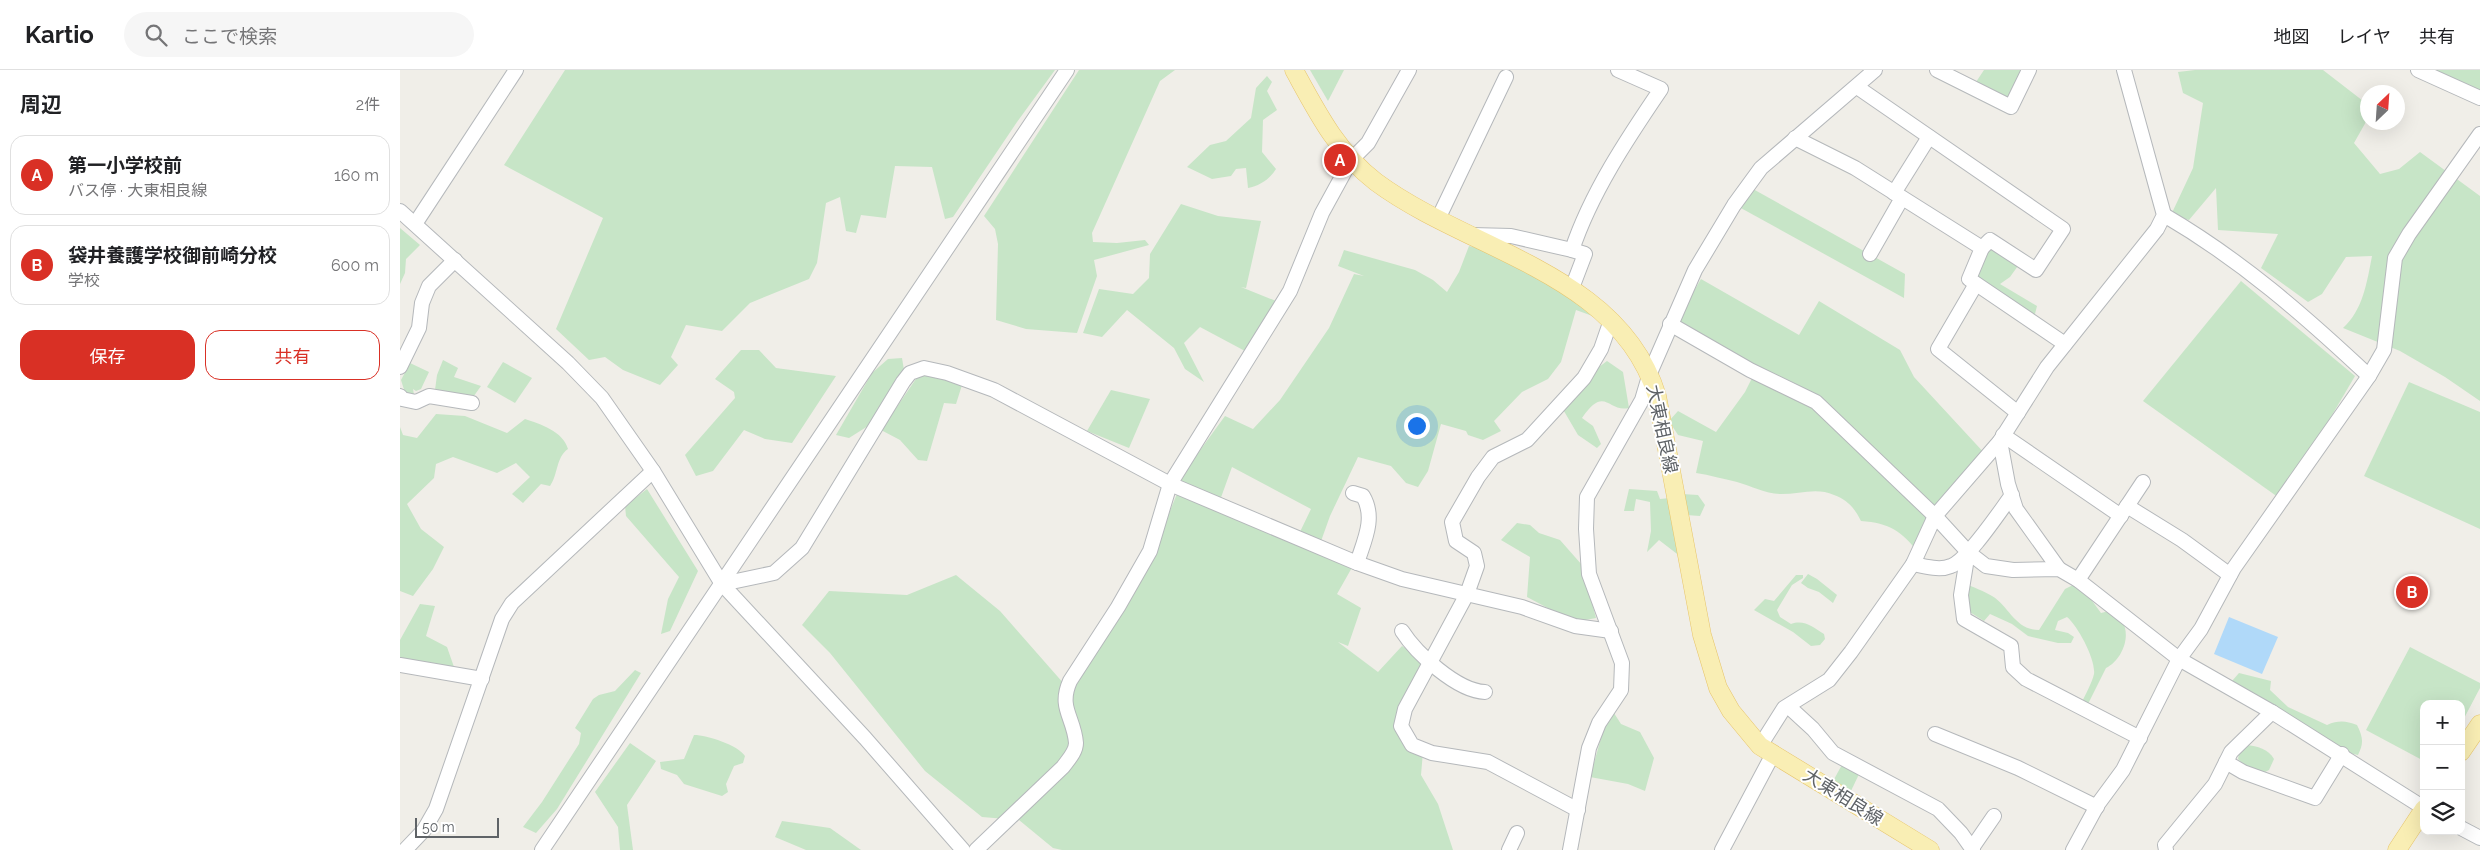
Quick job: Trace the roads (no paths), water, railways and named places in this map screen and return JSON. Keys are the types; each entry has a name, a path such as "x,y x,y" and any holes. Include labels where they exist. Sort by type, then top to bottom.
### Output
{"main road":[{"name":"大東相良線","path":"1294,70 1333,139 1351,160 1377,182 1438,219 1572,288 1611,320 1626,337 1650,373 1666,437 1709,663 1718,688 1731,711 1766,750 1930,850"},
{"path":"2465,746 2480,724"},
{"path":"2397,850 2420,814"}],"street":[{"path":"415,224 516,70"},
{"path":"542,850 1067,70"},
{"path":"976,850 1063,767 1071,756 1076,744 1064,705 1064,693 1150,551 1170,484 1290,291 1322,213 1351,160 1368,143 1409,70"},
{"path":"1572,250 1580,226 1624,146 1661,89 1618,70"},
{"path":"1570,850 1589,748 1599,723 1621,690 1622,663 1589,574 1586,529 1587,497 1642,400 1650,373 1695,270 1734,205 1761,168 1875,70"},
{"path":"1937,70 2011,107 2029,70"},
{"path":"1722,850 1784,708 1790,707 1829,680 1913,564 1935,516 2002,438 2046,367 2157,229 2164,215 2124,70"},
{"path":"2418,70 2480,98"},
{"path":"1438,219 1506,77"},
{"path":"1857,87 2063,229 2036,270 1990,240 1982,248 1969,279 2064,344"},
{"path":"2073,850 2097,807 2123,770 2178,659 2201,629 2230,575 2370,376 2384,350 2395,258 2409,234 2480,134"},
{"path":"1870,254 1929,136"},
{"path":"1796,138 1855,168 1982,248"},
{"path":"400,211 568,363 602,398 653,471 722,584 866,738 963,850"},
{"path":"2164,215 2207,240 2296,308 2370,376"},
{"path":"1469,235 1511,236 1585,254 1572,288"},
{"path":"400,367 419,328 422,303 429,286 455,260"},
{"path":"1976,284 1938,349 2018,413"},
{"path":"1578,810 1488,762 1432,753 1412,746 1401,726 1405,709 1467,594 1478,566 1474,553 1456,541 1452,522 1478,477 1493,457 1526,440 1584,378 1601,349 1611,320"},
{"path":"1670,324 1750,370 1816,402 1935,516 1968,552 1988,566 2013,570 2059,569"},
{"path":"722,584 774,573 802,548 903,382 910,373 924,368 947,373 994,390 1170,484 1357,563 1402,579 1522,606 1575,626 1611,631"},
{"path":"400,396 402,399 416,402 429,396 472,403"},
{"path":"2002,438 2124,511 2182,540 2230,575"},
{"path":"2002,438 2016,509 2059,569 2078,580 2178,659 2342,754 2420,805"},
{"path":"405,850 424,830 436,809 502,619 512,603 653,471"},
{"path":"2078,580 2143,482"},
{"path":"1353,493 1363,496 1369,506 1370,518 1357,563"},
{"path":"1913,564 1938,568 1952,566 1968,552 2012,495"},
{"path":"1968,552 1961,595 1964,619 2011,646 2013,667 2026,679 2140,738"},
{"path":"1402,630 1412,645 1446,675 1471,690 1484,692"},
{"path":"400,665 482,679"},
{"path":"1790,707 1813,729 1832,753 1938,809 1973,849 1994,816"},
{"path":"2166,850 2166,845 2215,784 2231,752 2272,712"},
{"path":"1935,734 2018,768 2097,807"},
{"path":"2226,762 2243,772 2315,798 2342,754"},
{"path":"2465,830 2480,838"},
{"path":"1509,850 1517,833"}],"water":[{"path":"2229,617 2278,637 2262,674 2214,654"}],"place":[{"name":"第一小学校前","path":"1340,160"},
{"name":"袋井養護学校御前崎分校","path":"2412,592"}]}
